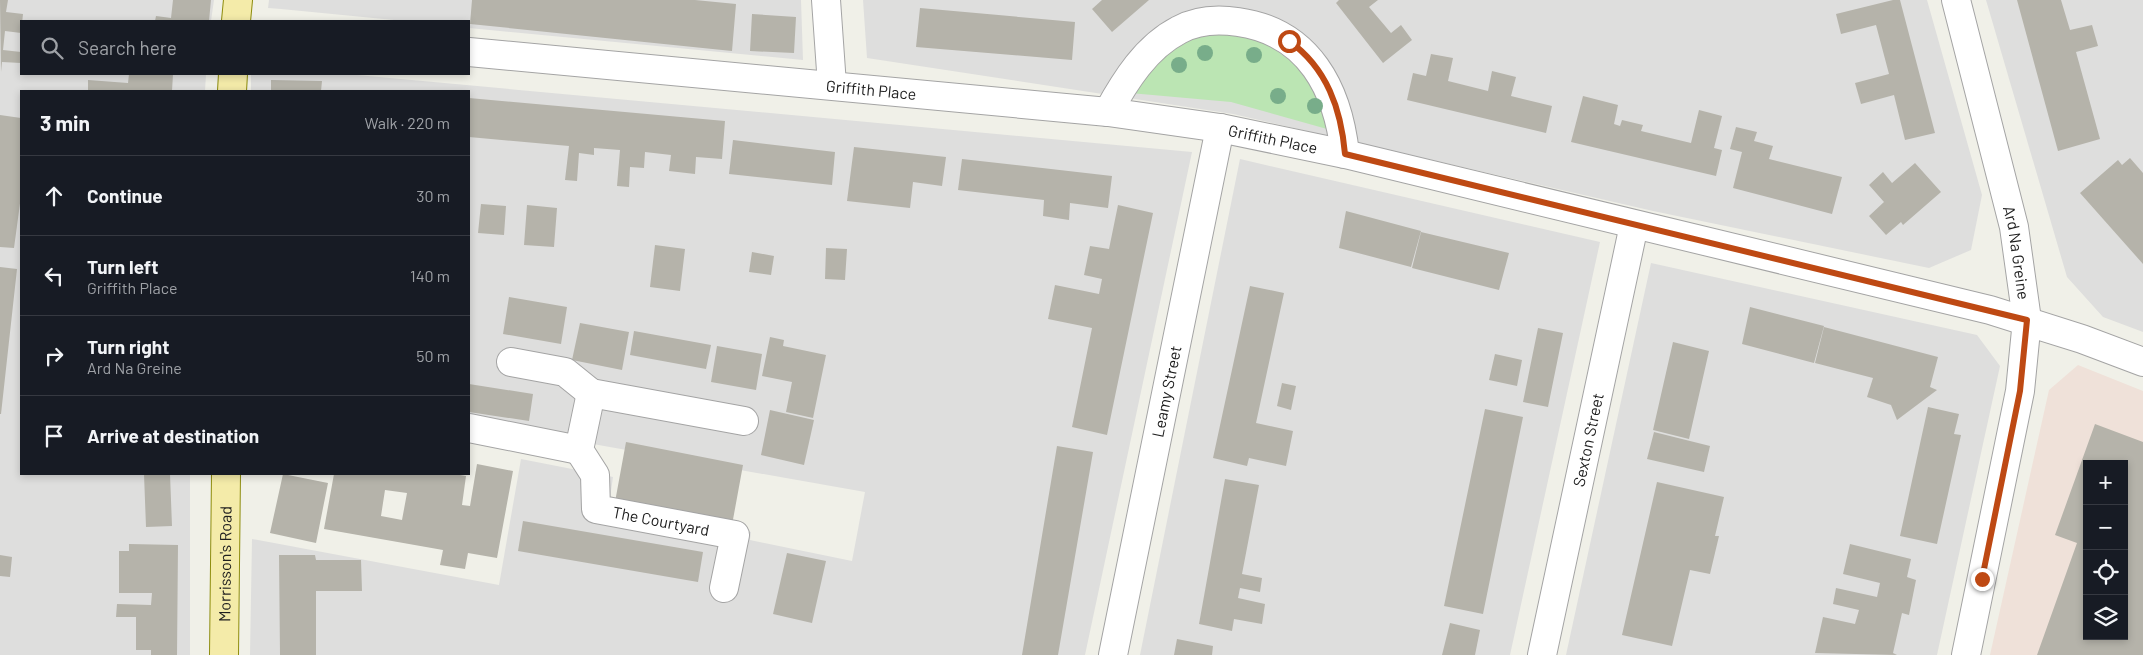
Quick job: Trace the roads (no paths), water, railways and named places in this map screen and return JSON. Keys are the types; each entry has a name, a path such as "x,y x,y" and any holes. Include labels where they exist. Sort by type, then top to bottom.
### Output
{"main road":[{"path":"236,20 238,0"},
{"path":"232,90 233,75"},
{"name":"Morrisson's Road","path":"224,655 226,475"}],"street":[{"path":"826,0 832,85"},
{"name":"Ard Na Greine","path":"1956,0 2014,227 2027,320 2020,391 1966,655"},
{"path":"1108,112 1129,77 1165,39 1180,29 1196,23 1226,20 1245,22 1261,27 1289,41 1299,48 1319,70 1338,113 1345,154"},
{"name":"Griffith Place","path":"470,52 1108,112 1220,128 1345,154 2027,320 2143,362"},
{"name":"Leamy Street","path":"1113,655 1220,128"},
{"name":"Sexton Street","path":"1542,655 1634,225"},
{"path":"511,362 566,372 590,393 744,421"},
{"path":"470,428 579,450 590,393"},
{"name":"The Courtyard","path":"579,450 595,475 596,509 735,535 724,588"}]}
